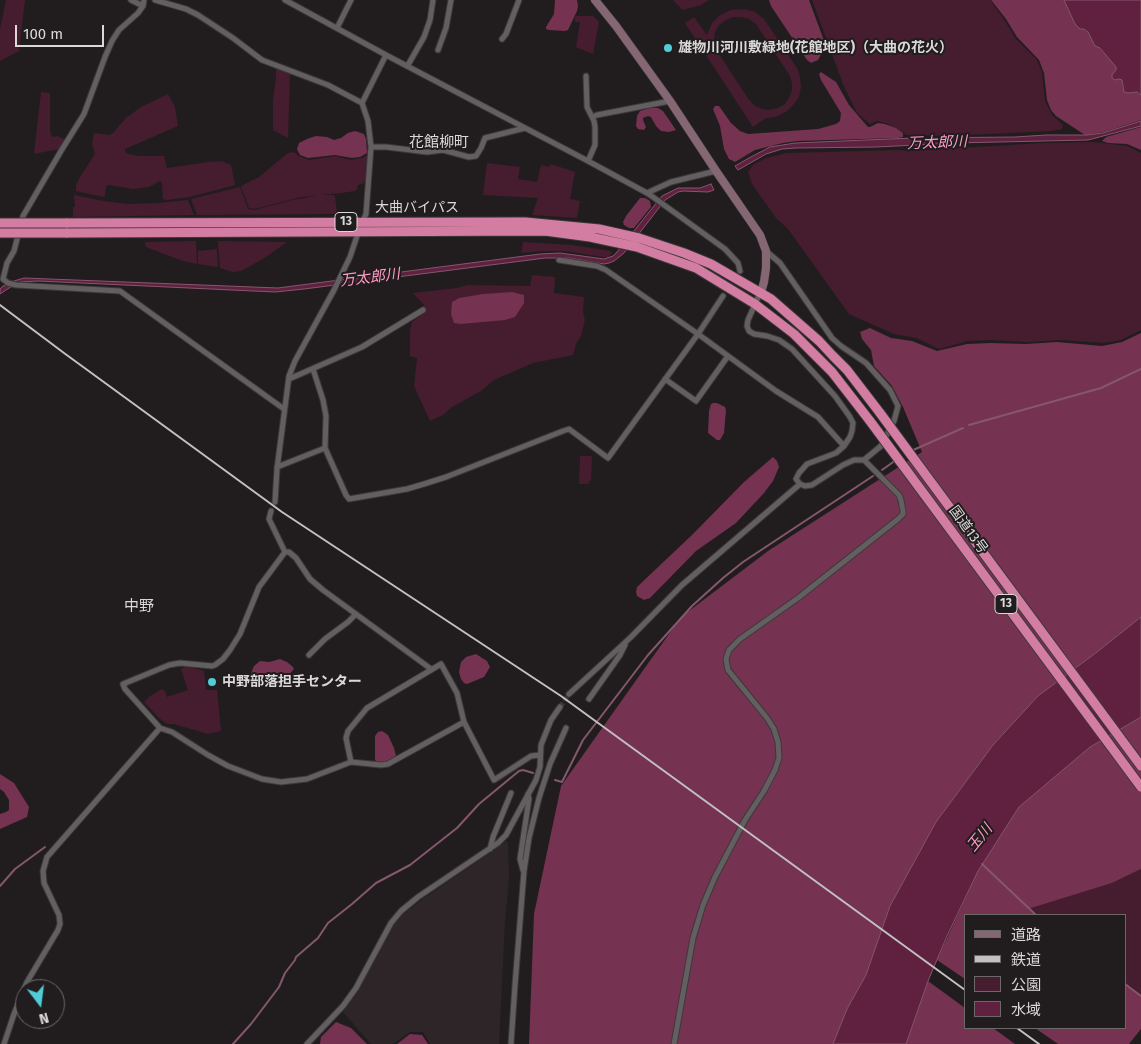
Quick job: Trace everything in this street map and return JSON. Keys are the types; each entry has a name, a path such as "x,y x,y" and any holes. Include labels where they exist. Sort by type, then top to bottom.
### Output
{"highway":[{"name":"大曲バイパス","path":"0,223 526,222 599,229 639,238 711,264 761,292"},
{"name":"大曲バイパス","path":"0,233 544,231 590,237 633,246 696,268 755,304"},
{"name":"国道13号","path":"761,292 806,329 847,370 1141,766"},
{"name":"国道13号","path":"755,304 794,334 832,372 1141,787"}],"street":[{"path":"131,0 144,3 138,13 119,30 112,41 84,114 23,216 14,251 6,263 4,282 16,285 120,290 284,409"},
{"path":"155,0 186,9 198,15 262,60 328,85 362,103 368,121 371,147 366,214 350,258 295,361 289,379 277,467 275,502"},
{"path":"285,0 653,197 724,249 738,263 740,272"},
{"path":"337,28 351,0"},
{"path":"408,66 424,36 430,20 433,0"},
{"path":"438,50 446,28 452,0"},
{"path":"502,39 506,34 519,0"},
{"path":"595,0 670,101 760,234 766,251 766,268 761,292 748,320 749,331 779,340 792,349 835,396 853,423 850,437 844,446 836,453 807,464 799,473 796,479 800,484 805,486 812,485 848,462 864,460 881,446 894,421 898,406 890,390 866,363 832,338 780,263 766,251"},
{"path":"362,103 386,55"},
{"path":"586,76 587,107 595,127 595,145 588,161"},
{"path":"592,117 670,101"},
{"path":"371,147 427,152 443,150 469,157 476,156 485,138 524,128"},
{"path":"647,194 671,182 716,171"},
{"path":"559,260 597,266 606,270 776,391 818,417 844,446"},
{"path":"313,368 326,416 325,448 349,499 407,489 446,477 563,430 569,430 608,458 724,296"},
{"path":"289,379 362,347 423,310"},
{"path":"833,356 841,346"},
{"path":"665,380 696,401 728,356"},
{"path":"277,467 325,448"},
{"path":"674,1044 693,938 703,905 715,877 745,820 764,791 779,758 778,742 774,729 728,670 726,658 729,650 740,639 798,598 903,514 903,506 899,495 864,460"},
{"path":"569,694 626,642 682,585 800,484"},
{"path":"271,511 269,518 285,552 296,558 310,579 431,669"},
{"path":"285,552 259,587 240,634 223,659 212,666 180,663 170,665 123,684 125,689 160,728 172,732 228,766 262,779 281,782 307,779 351,762 388,764 464,722"},
{"path":"309,655 325,639 356,614"},
{"path":"589,698 620,655 626,642"},
{"path":"351,762 346,738 348,731 367,708 441,664 457,693 464,722 494,780 531,756 540,755"},
{"path":"306,1044 343,1006 356,988 392,923 401,911 490,850 506,835 536,780 540,767 541,745 551,720 560,707"},
{"path":"4,1044 27,982 60,924 44,883 43,871 47,857 160,728"},
{"path":"512,1044 524,871 539,798 550,764 566,728"},
{"path":"490,850 511,793"},
{"path":"524,871 520,859 529,799 528,794"}],"shaded area":[{"path":"555,0 577,0 577,11 568,30 546,29 554,14"},
{"path":"769,0 809,0 826,46 818,60 811,63 807,60 771,6"},
{"path":"991,0 1064,0 1075,24 1088,32 1093,41 1117,67 1116,70 1119,79 1122,80 1123,89 1128,93 1137,92 1141,95 1141,120 1104,132 1085,135 1056,116 1047,100 1044,73 1039,60 1017,37"},
{"path":"821,72 836,82 849,105 868,127 878,123 885,124 903,133 903,137 797,141 755,150 735,162 729,159 724,149 720,126 713,109 715,106 719,106 731,123 740,131 748,134 818,129 840,121 841,113 821,80 819,74"},
{"path":"658,108 663,111 676,130 669,132 661,131 651,117 648,116 643,118 646,127 644,130 638,129 636,126 637,116 640,111"},
{"path":"1141,127 1141,150 1127,144 1102,141 1106,137"},
{"path":"355,131 364,134 366,139 367,153 360,157 352,158 335,155 308,158 300,155 297,149 299,143 316,136 334,140"},
{"path":"640,198 650,201 651,207 634,228 629,228 623,222"},
{"path":"512,292 524,295 524,303 515,317 505,320 454,323 451,314 452,302 459,298"},
{"path":"870,328 891,338 912,341 937,351 967,344 990,343 1026,344 1057,342 1102,346 1122,342 1141,333 1141,617 1038,696 993,745 936,822 890,906 866,975 847,1009 833,1044 529,1044 534,914 561,786 681,617 768,551 922,452 892,386 874,366 871,350 862,339 860,332"},
{"path":"713,403 725,407 726,410 724,433 720,440 717,440 708,433 709,411"},
{"path":"773,457 779,467 773,481 736,523 696,551 650,598 644,600 637,596 637,587 744,482"},
{"path":"476,654 487,661 490,667 484,677 467,684 464,683 459,672 461,662 466,657"},
{"path":"280,659 287,662 294,669 287,677 272,683 251,674 254,666 260,661 269,662"},
{"path":"1141,717 1141,869 1112,883 1028,909 1034,914 964,914 964,978 937,960 978,871 1019,807 1090,747"},
{"path":"382,731 388,735 396,756 388,762 380,764 375,760 375,736 378,732"},
{"path":"0,774 14,783 29,807 27,817 0,829 0,814 9,810 9,800 0,789"},
{"path":"506,841 508,843 509,878 499,1044 430,1044 423,1032 410,1032 393,1044 371,1044 343,1012 358,990 393,926 403,914"},
{"path":"928,981 964,1007 964,1029 994,1029 1015,1044 906,1044"},
{"path":"1126,984 1141,996 1141,1029 1129,1044 1058,1044 1036,1029 1126,1029"},
{"path":"336,1022 351,1028 367,1044 320,1044 321,1037"},
{"path":"410,1034 422,1035 428,1044 397,1044"}],"green space":[{"path":"6,0 25,0 19,51 0,61 0,29"},
{"path":"673,0 709,0 701,5 683,10"},
{"path":"812,0 990,0 1016,39 1037,60 1042,72 1045,101 1052,115 1063,125 1062,129 946,136 906,135 886,123 877,121 870,124 857,113 843,84"},
{"path":"743,9 755,12 764,19 797,68 800,77 799,97 793,105 786,112 775,117 766,118 753,127 685,23 694,17 707,35 712,23 720,15 731,10","holes":["733,17 749,19 756,24 790,76 792,90 785,104 778,108 770,110 755,106 749,100 715,48 715,32 719,25"]},
{"path":"575,16 593,16 599,22 593,54 576,47 580,22 575,22"},
{"path":"277,68 290,74 288,138 273,130 273,100"},
{"path":"41,92 50,93 50,131 52,137 57,136 66,140 59,149 34,154"},
{"path":"168,94 175,107 178,126 125,149 125,152 140,156 164,156 167,168 222,161 231,165 235,185 190,197 167,200 163,199 162,183 160,181 149,187 133,189 109,185 106,186 105,196 103,197 76,191 76,185 80,177 95,154 92,144 94,133 109,135 113,133 126,118 141,107"},
{"path":"1095,142 1127,146 1141,153 1141,330 1121,340 1103,343 1062,340 1027,342 991,340 968,341 939,349 916,338 894,334 849,314 788,229 776,218 752,184 748,172 753,165 766,158 786,153 908,151"},
{"path":"294,152 309,160 335,156 351,160 366,156 368,157 364,183 358,185 355,191 321,195 335,196 337,214 197,215 191,199 240,187 248,209 254,210 316,196 301,197 254,209 249,208 241,187 259,177 288,153"},
{"path":"487,163 520,167 518,179 537,182 541,165 549,167 551,164 575,172 570,199 580,201 577,218 532,215 538,198 483,195"},
{"path":"74,195 129,204 188,200 194,215 73,217 73,207 75,207"},
{"path":"196,241 197,264 183,261 146,247 145,242"},
{"path":"218,241 287,242 263,259 241,271 233,272 220,268"},
{"path":"523,242 572,245 611,251 612,253 608,257 602,257 565,251 521,253"},
{"path":"217,249 217,267 198,264 198,251"},
{"path":"532,275 555,277 554,293 584,297 583,312 585,320 573,355 533,363 494,380 481,391 430,421 414,386 417,358 410,356 410,330 412,322 425,312 424,305 413,293 457,288 467,285 530,286"},
{"path":"580,456 592,456 591,479 588,484 579,484"},
{"path":"185,667 204,671 206,690 217,690 221,731 208,734 174,724 167,724 144,702 162,689 167,697 188,690 181,669"},
{"path":"1141,869 1141,996 1126,984 1126,914 1034,914 1027,909 1112,883"}],"water":[{"path":"1064,0 1141,0 1141,95 1137,92 1124,92 1122,80 1112,78 1116,67 1100,48 1095,46 1088,32 1080,29 1075,24"},
{"name":"万太郎川","path":"1141,121 1141,126 1088,140 782,149 766,154 738,170 735,166 770,147 795,143 914,138 1087,135 1103,133"},
{"name":"万太郎川","path":"711,184 714,190 708,192 678,192 665,200 624,253 614,261 604,264 569,258 545,258 275,292 38,281 21,282 0,294 0,289 3,286 24,278 278,288 540,254 560,253 604,259 613,256 617,252 662,196 678,188 700,188"},
{"name":"玉川","path":"1141,617 1141,717 1090,747 1019,807 978,871 947,936 928,981 906,1044 833,1044 847,1009 866,975 890,906 936,822 993,745 1038,696"}],"waterway":[{"path":"969,425 1101,388 1141,369"},
{"path":"911,451 963,428"},
{"path":"882,470 896,460"},
{"path":"555,780 562,782 583,740 648,655 692,606 743,562 873,476"},
{"path":"233,1044 279,987 285,973 296,957 318,938 328,923 376,883 410,865 457,828 479,804 519,771 523,770 533,773"},
{"path":"0,886 15,869 45,847"},
{"path":"982,864 1035,914"},
{"path":"1126,985 1141,996"}],"tunnel":[{"path":"560,707 569,694"}],"railway":[{"path":"0,305 282,512 561,696 964,989"},
{"path":"1018,1029 1039,1044"}],"place":[{"name":"雄物川河川敷緑地(花館地区)（大曲の花火）","path":"668,48"},
{"name":"中野部落担手センター","path":"212,682"}],"district":[{"name":"花館柳町","path":"439,143"},
{"name":"中野","path":"139,607"}]}
